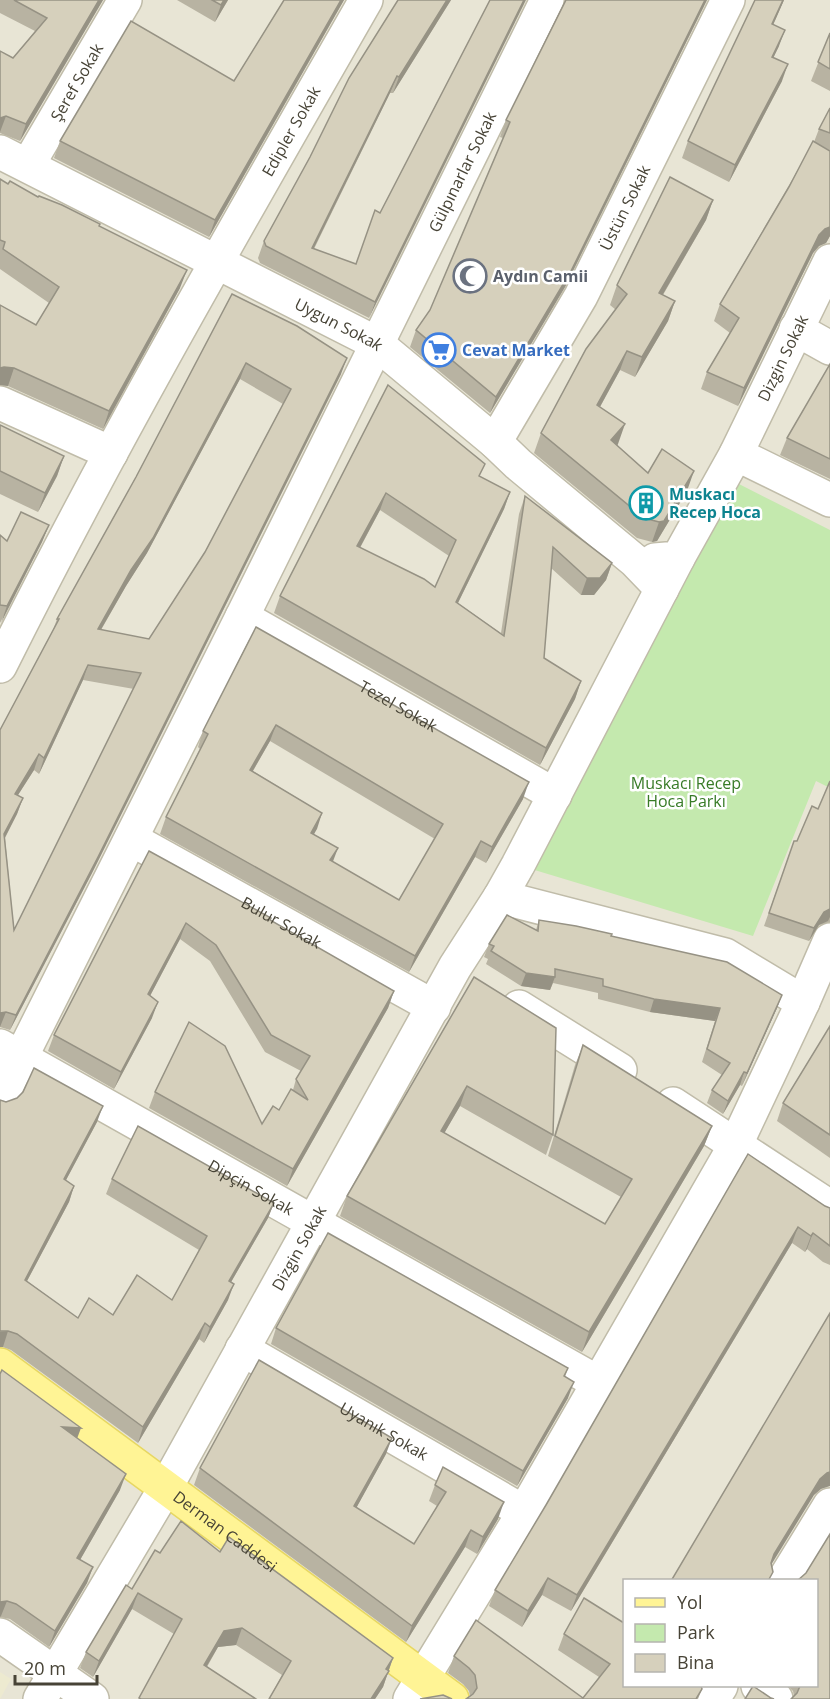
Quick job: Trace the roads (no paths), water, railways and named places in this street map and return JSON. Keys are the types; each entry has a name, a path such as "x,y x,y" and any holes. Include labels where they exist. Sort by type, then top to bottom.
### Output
{"main road":[{"name":"Derman Caddesi","path":"0,1365 165,1487 416,1688 452,1699"}],"street":[{"name":"Şeref Sokak","path":"14,158 125,0"},
{"name":"Edipler Sokak","path":"4,648 216,262 366,0"},
{"name":"Gülpınarlar Sokak","path":"0,1099 10,1051 131,839 547,0"},
{"name":"Üstün Sokak","path":"495,442 581,297 728,0"},
{"name":"Uygun Sokak","path":"14,158 376,343 635,561 662,589"},
{"name":"Dizgin Sokak","path":"48,1686 165,1487 434,1008 475,980 500,897 678,558 736,454 830,261"},
{"path":"796,329 830,348"},
{"path":"0,404 111,453"},
{"path":"736,454 830,500"},
{"path":"635,561 678,558"},
{"name":"Tezel Sokak","path":"242,617 555,795"},
{"name":"Bulur Sokak","path":"131,839 434,1008"},
{"path":"500,897 724,955 803,1002"},
{"path":"416,1688 524,1512 736,1144 803,1002 826,961"},
{"path":"475,980 736,1144 830,1207"},
{"name":"Dipçin Sokak","path":"10,1051 597,1382"},
{"name":"Uyanık Sokak","path":"242,1349 524,1512"},
{"path":"785,1579 830,1505"},
{"path":"0,1635 48,1686 92,1699"},
{"path":"759,1687 776,1699"}],"place":[{"name":"Aydın Camii","path":"470,276"},
{"name":"Cevat Market","path":"439,350"},
{"name":"Muskacı Recep Hoca","path":"646,503"}],"park label":[{"name":"Muskacı Recep Hoca Parkı","path":"686,792"}]}
